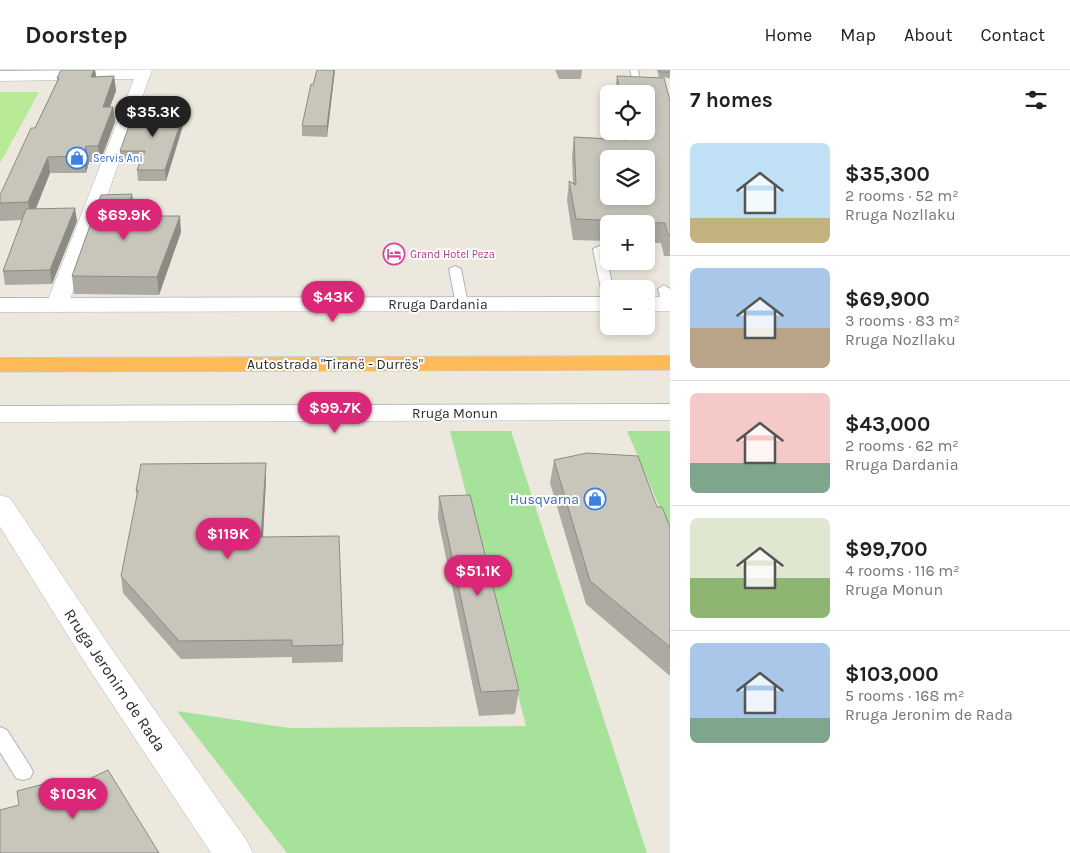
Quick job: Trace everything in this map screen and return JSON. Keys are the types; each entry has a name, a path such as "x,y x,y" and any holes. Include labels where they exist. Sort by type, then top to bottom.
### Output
{"highway":[{"name":"Autostrada \"Tiranë - Durrës\"","path":"0,347 670,345"},
{"name":"Autostrada \"Tiranë - Durrës\"","path":"0,365 670,363"}],"street":[{"path":"0,76 144,72 57,305"},
{"name":"Rruga Dardania","path":"0,305 600,304"},
{"name":"Rruga Monun","path":"0,414 670,412"},
{"name":"Rruga Jeronim de Rada","path":"0,504 99,657 233,853"}],"lane":[{"path":"634,70 638,85"},
{"path":"599,250 605,280"},
{"path":"455,269 462,304"},
{"path":"0,735 23,772"}],"green space":[{"path":"0,92 39,92 0,163"},
{"path":"450,431 511,431 647,853 287,853 177,711 289,728 526,726"},
{"path":"627,431 670,431 670,532"}],"building":[{"path":"61,70 94,70 91,77 114,76 103,107 113,107 98,146 86,146 83,156 48,157 28,202 0,203 0,195 31,128 35,128"},
{"path":"317,70 334,70 327,126 302,126 311,84 313,85"},
{"path":"659,70 670,70 670,72 660,72"},
{"path":"617,76 664,78 670,101 670,235 668,235 665,223 655,223 655,215 600,215 600,220 576,219 569,181 576,185 574,137 600,138 600,140 655,140 655,85 618,85"},
{"path":"134,112 184,112 165,170 137,170 145,151 120,151"},
{"path":"132,194 126,216 180,216 157,277 72,276 101,195"},
{"path":"75,208 50,270 3,271 26,209"},
{"path":"587,453 638,456 657,507 662,507 670,527 670,647 590,581 554,460"},
{"path":"266,463 261,537 339,536 343,645 292,646 292,640 179,641 121,576 138,490 136,491 141,464"},
{"path":"470,495 519,690 481,692 439,496"},
{"path":"108,770 159,853 0,853 0,810 19,805 17,791 63,779 66,790"}],"place":[{"name":"Servis Ani","path":"77,158"},
{"name":"Grand Hotel Peza","path":"394,254"},
{"name":"Husqvarna","path":"595,499"}]}
